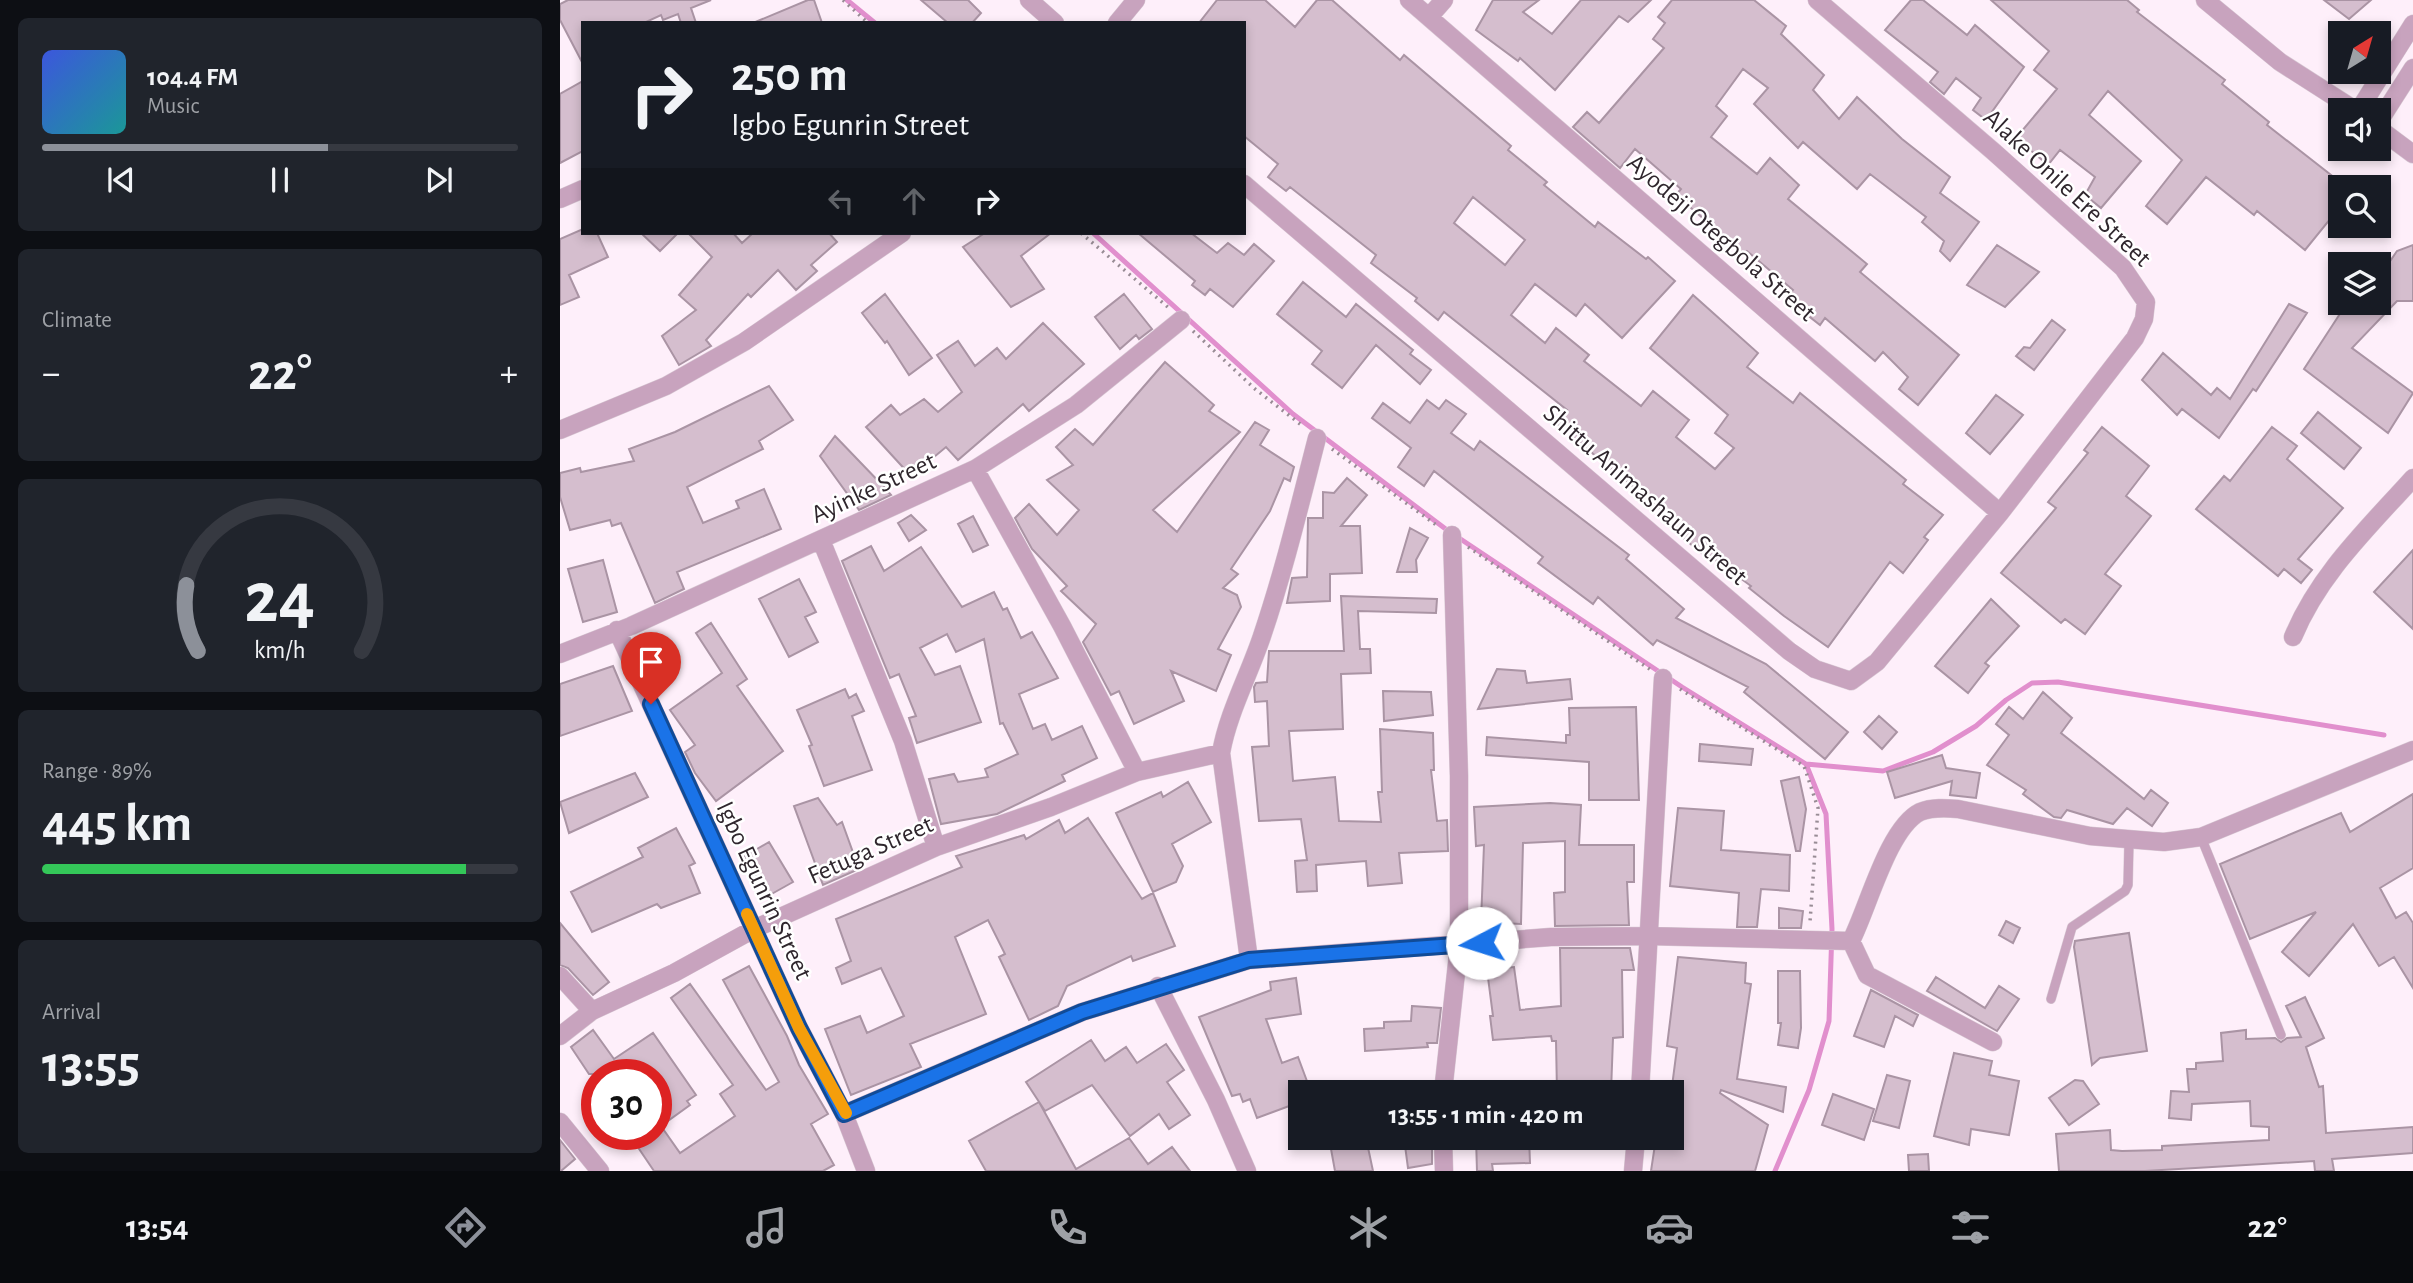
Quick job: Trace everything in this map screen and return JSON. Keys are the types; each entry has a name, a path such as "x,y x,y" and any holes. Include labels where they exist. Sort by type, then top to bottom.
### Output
{"street":[{"path":"1029,0 1053,21"},
{"path":"1119,21 1136,0"},
{"name":"Ayodeji Otegbola Street","path":"1409,0 2000,513"},
{"path":"1429,17 1444,0"},
{"name":"Alake Onile Ere Street","path":"1817,0 1994,152 2123,268 2146,302 2144,319 2135,338 2000,513"},
{"path":"2205,0 2280,62 2338,98"},
{"path":"2365,98 2413,24"},
{"path":"2391,102 2413,68"},
{"path":"2391,138 2413,154"},
{"name":"Shittu Animashaun Street","path":"1246,186 1789,650 1815,669 1835,678 1851,681 1877,662 2000,513"},
{"path":"560,199 581,190"},
{"path":"560,430 666,386 744,342 899,235"},
{"name":"Ayinke Street","path":"560,654 617,631 975,469 1076,405 1181,320"},
{"path":"1249,960 1221,753 1225,731 1262,635 1284,565 1317,438"},
{"path":"975,469 1062,626 1137,772"},
{"path":"2292,637 2306,604 2325,576 2413,478"},
{"path":"1444,1080 1459,945 1459,776 1452,535"},
{"path":"821,540 902,741 936,847"},
{"name":"Igbo Egunrin Street","path":"617,631 799,1028 844,1114 866,1171"},
{"path":"1641,1080 1663,678"},
{"path":"1843,941 1901,827 1921,812 1938,808 1958,809 2077,834 2129,841 2164,842 2201,837 2413,750"},
{"name":"Fetuga Street","path":"560,1036 592,1011 674,973 754,929 936,847 1051,807 1137,772 1221,753"},
{"path":"844,1114 1082,1012 1158,986 1249,960 1551,937 1648,936 1843,941"},
{"path":"1843,941 1867,975 1993,1042"},
{"path":"560,976 592,1011"},
{"path":"1158,986 1216,1100 1247,1171"},
{"path":"560,1122 600,1171"},
{"path":"1443,1150 1444,1171"},
{"path":"1633,1171 1635,1150"}],"lane":[{"path":"2201,837 2281,1035"},
{"path":"2051,999 2072,927 2120,896 2128,885 2129,841"}],"path":[{"path":"843,0 866,21"},
{"path":"1084,235 1255,389 1317,438 1452,535 1663,678 1804,766 1818,808 1810,942"}],"building":[{"path":"568,0 711,0 691,8 695,21 680,21 678,14 663,20 661,15 648,21 581,21 581,60 560,20 560,4"},
{"path":"814,0 821,21 758,21"},
{"path":"921,0 968,0 981,13 974,21 946,21"},
{"path":"1217,0 1265,0 1295,27 1317,0 1332,0 1400,60 1404,55 1511,146 1508,150 1547,182 1544,185 1595,227 1598,222 1646,259 1648,257 1675,281 1622,338 1585,304 1576,316 1535,284 1511,315 1545,343 1556,328 1589,355 1584,361 1641,406 1653,391 1689,420 1676,437 1715,469 1734,448 1715,433 1728,415 1650,348 1693,295 1758,353 1747,367 1793,403 1800,393 1906,480 1903,484 1943,515 1924,537 1928,540 1903,573 1890,562 1828,647 1784,616 1749,588 1751,586 1703,551 1701,553 1668,525 1673,520 1556,423 1567,410 1444,312 1438,320 1415,301 1417,298 1371,263 1376,255 1290,187 1286,191 1268,177 1278,164 1246,138 1246,21 1201,21","holes":["1473,197 1525,240 1505,265 1454,223"]},
{"path":"1493,0 1539,0 1523,12 1552,34 1581,0 1651,0 1628,22 1619,16 1555,90 1520,58 1518,61 1476,30"},
{"path":"1672,0 1754,0 1786,26 1781,34 1824,75 1813,90 1839,119 1857,97 1902,139 1950,177 1940,193 1979,222 1950,261 1940,251 1944,241 1922,222 1926,217 1870,174 1857,189 1803,142 1798,148 1754,104 1768,88 1743,69 1716,106 1727,116 1711,137 1757,174 1770,158 1799,185 1788,199 1867,264 1860,272 1959,355 1918,405 1899,389 1908,377 1883,352 1875,361 1825,318 1820,325 1787,299 1793,290 1747,251 1744,254 1676,195 1681,189 1635,149 1620,168 1573,127 1587,112 1599,123 1664,48 1653,39 1665,23 1658,17"},
{"path":"1911,0 1923,0 1967,35 1975,25 2024,67 1986,120 1973,110 1981,98 1956,78 1944,94 1930,82 1938,72 1885,30"},
{"path":"1991,0 2127,0 2139,10 2137,12 2225,80 2222,84 2269,122 2267,125 2331,175 2328,175 2328,222 2305,250 2257,211 2254,215 2206,177 2167,224 2146,206 2182,160 2108,91 2089,115 2141,161 2101,208 2085,195 2095,177 2060,150 2048,165 2016,138 2057,89 2034,70 2049,51"},
{"path":"2324,0 2371,0 2349,19"},
{"path":"581,82 581,152 560,163 560,94"},
{"path":"581,230 581,235 598,235 608,257 569,275 579,297 560,305 560,239"},
{"path":"643,235 676,235 660,251"},
{"path":"690,235 735,235 742,243 751,235 831,235 837,242 811,265 817,271 796,290 778,270 751,297 748,294 706,340 711,346 679,365 662,336 696,310 679,295 712,257"},
{"path":"982,235 1048,235 1021,256 1044,289 1011,307 963,247"},
{"path":"1140,235 1194,235 1217,253 1228,243 1244,255 1254,244 1274,261 1233,307 1210,289 1205,295 1192,285 1195,281"},
{"path":"1997,245 2039,272 2005,307 1967,285"},
{"path":"2413,245 2413,301 2397,301 2391,307 2391,260 2397,251"},
{"path":"1303,282 1346,317 1356,304 1413,350 1410,354 1431,370 1420,384 1376,345 1342,388 1312,364 1322,351 1277,314"},
{"path":"885,294 932,358 909,375 887,341 885,343 862,313"},
{"path":"1124,294 1152,329 1139,339 1136,335 1120,349 1095,317"},
{"path":"2289,304 2307,313 2256,391 2253,389 2219,438 2182,409 2177,415 2142,380 2163,353 2211,395 2217,388 2230,399"},
{"path":"2339,315 2384,315 2352,348 2413,393 2388,433 2304,369"},
{"path":"2052,320 2065,330 2034,370 2016,356 2024,347 2030,348"},
{"path":"1043,323 1084,364 1029,411 1023,404 958,460 946,447 911,476 866,427 891,405 900,415 924,399 938,412 962,392 937,355 958,341 975,366 997,348 1006,359"},
{"path":"1165,362 1214,405 1209,411 1240,432 1153,510 1177,532 1255,422 1269,430 1260,445 1294,467 1290,481 1284,478 1270,511 1231,569 1238,574 1223,588 1237,595 1241,607 1218,649 1231,655 1216,691 1171,671 1184,701 1134,724 1119,691 1111,695 1083,642 1096,624 1061,591 1067,586 1032,549 1015,518 1029,504 1057,535 1079,510 1047,480 1073,465 1056,447 1075,429 1093,445"},
{"path":"769,386 793,420 759,441 763,449 687,487 703,523 739,508 736,501 764,489 781,529 677,572 684,589 655,603 621,523 612,526 610,520 570,530 560,497 560,473 580,468 581,472 634,461 629,449 675,432"},
{"path":"1996,395 2023,415 1990,454 1966,433"},
{"path":"1427,400 1439,409 1446,400 1466,414 1451,433 1474,450 1480,441 1629,555 1626,559 1684,609 1676,618 1766,664 1848,732 1825,759 1744,692 1748,687 1657,640 1653,645 1598,597 1593,604 1538,563 1543,557 1434,471 1424,486 1398,467 1411,448 1372,418 1383,403 1410,423"},
{"path":"2318,412 2361,448 2344,469 2301,433"},
{"path":"2102,427 2149,466 2126,496 2151,516 2105,574 2121,586 2085,634 2065,619 2061,623 2001,573 2056,508 2048,502 2088,453 2084,450"},
{"path":"2272,427 2297,446 2287,459 2343,508 2298,559 2312,570 2301,583 2284,569 2278,576 2196,509 2224,476 2230,481"},
{"path":"835,436 891,495 859,510 820,456"},
{"path":"1347,478 1367,495 1341,526 1360,526 1362,573 1330,574 1330,601 1287,603 1292,578 1307,577 1308,518 1323,518 1323,492 1334,493"},
{"path":"911,515 926,530 909,541 898,523"},
{"path":"973,516 988,545 973,552 958,524"},
{"path":"1410,528 1428,538 1416,560 1417,572 1397,572"},
{"path":"871,546 884,571 921,547 962,607 994,592 1003,610 1007,608 1021,638 1032,632 1058,678 1019,694 1033,729 1045,724 1052,740 1082,726 1097,758 1062,775 1065,781 997,814 941,824 929,779 954,774 958,782 988,777 985,769 1018,754 1003,723 1000,724 984,639 956,652 947,634 920,648 935,675 960,666 981,722 917,743 909,718 916,716 899,674 890,678 842,561"},
{"path":"2413,550 2413,629 2374,592"},
{"path":"603,560 617,612 583,622 568,569"},
{"path":"799,579 816,612 805,617 818,642 789,657 759,599"},
{"path":"1341,596 1437,599 1436,613 1358,611 1360,649 1370,649 1371,673 1341,674 1343,729 1289,731 1293,781 1335,777 1339,821 1381,822 1378,792 1382,792 1380,729 1433,733 1434,770 1431,770 1437,821 1447,820 1448,851 1399,853 1402,883 1368,886 1366,861 1316,865 1317,891 1297,892 1295,861 1307,860 1301,819 1259,821 1252,747 1269,746 1267,701 1255,702 1254,687 1256,683 1267,682 1269,651 1344,651"},
{"path":"1991,599 2019,626 1985,663 1989,666 1968,693 1935,666"},
{"path":"711,623 747,679 737,686 783,751 716,801 695,773 685,752 695,745 670,710 722,673 696,633"},
{"path":"613,666 632,711 560,736 560,684"},
{"path":"1497,669 1525,671 1527,683 1570,679 1572,699 1478,709"},
{"path":"845,689 849,698 856,694 864,711 852,716 872,770 824,786 809,746 812,745 797,710"},
{"path":"1383,691 1431,692 1433,715 1384,721"},
{"path":"2043,692 2072,718 2061,733 2144,799 2151,790 2168,803 2152,826 2127,808 2113,824 2067,810 2061,818 2054,817 2023,794 2026,790 1987,765 2009,735 1996,724 2009,707 2023,719"},
{"path":"1636,707 1639,800 1589,800 1589,762 1486,755 1487,737 1566,743 1566,735 1570,735 1569,708"},
{"path":"1879,716 1897,732 1882,749 1864,732"},
{"path":"1700,744 1753,749 1751,765 1699,761"},
{"path":"1942,755 1946,768 1980,773 1976,798 1950,795 1952,781 1895,798 1887,772"},
{"path":"635,773 648,797 569,833 560,802"},
{"path":"1799,777 1806,809 1800,851 1796,851 1781,781"},
{"path":"1188,782 1211,822 1172,844 1183,866 1176,882 1153,892 1116,813 1161,792 1163,797"},
{"path":"2413,794 2413,868 2380,888 2396,918 2406,912 2413,923 2413,988 2394,957 2379,966 2353,924 2309,976 2282,952 2316,912 2250,939 2220,864 2341,813 2350,832"},
{"path":"818,798 837,825 842,822 859,869 823,885 794,806"},
{"path":"1550,803 1581,805 1579,845 1634,845 1634,882 1627,882 1629,925 1555,926 1554,893 1565,892 1565,841 1523,843 1521,924 1481,922 1484,845 1476,846 1474,807"},
{"path":"1678,808 1724,811 1721,850 1790,855 1789,891 1761,889 1757,927 1737,927 1739,893 1670,886"},
{"path":"1088,818 1142,899 1153,893 1175,946 1133,961 1131,956 1067,986 1058,1006 1029,1020 999,957 1005,954 988,920 955,937 986,1014 910,1044 921,1067 851,1095 825,1029 860,1016 867,1033 904,1016 881,968 842,984 836,968 851,961 836,919 962,867 956,856 1024,835 1026,839 1059,820 1065,833"},
{"path":"676,828 695,863 689,866 700,893 661,908 657,904 592,932 571,892 643,857 638,848"},
{"path":"769,842 793,882 768,896 745,856"},
{"path":"1779,908 1803,911 1801,928 1779,928"},
{"path":"2006,921 2020,928 2013,943 1999,935"},
{"path":"560,923 609,982 593,995 568,968 560,965"},
{"path":"2129,933 2147,1051 2100,1058 2092,1065 2075,941"},
{"path":"1560,948 1630,948 1634,970 1622,970 1623,1037 1613,1038 1611,1080 1557,1080 1556,1041 1552,1041 1551,1036 1493,1040 1487,970 1514,967 1520,1010 1561,1006"},
{"path":"1678,957 1746,963 1745,983 1751,984 1737,1079 1786,1087 1783,1112 1721,1090 1720,1093 1768,1125 1755,1171 1651,1171 1654,1150 1684,1150 1684,1080 1673,1080 1677,1048 1667,1046"},
{"path":"749,966 787,1036 799,1065 828,1114 811,1124 834,1165 823,1171 654,1171 640,1150 672,1150 672,1142 680,1153 735,1116 720,1094 733,1085 671,998 690,984 766,1090 779,1082 723,980"},
{"path":"1778,971 1800,971 1801,1028 1798,1048 1778,1045 1781,1023 1778,1023"},
{"path":"1936,977 1985,1008 1999,986 2019,999 1997,1031 1927,991"},
{"path":"1296,978 1301,1014 1266,1019 1282,1063 1298,1057 1307,1080 1288,1080 1288,1106 1257,1118 1250,1099 1243,1102 1240,1094 1232,1096 1199,1017 1271,990 1270,982"},
{"path":"1871,990 1918,1015 1913,1026 1895,1016 1884,1047 1854,1036"},
{"path":"2305,997 2324,1038 2306,1047 2319,1087 2323,1086 2326,1133 2413,1127 2413,1153 2332,1159 2334,1171 2315,1171 2314,1161 2145,1171 2059,1171 2056,1134 2110,1130 2111,1150 2122,1151 2269,1140 2269,1127 2251,1126 2250,1101 2192,1104 2191,1120 2169,1118 2171,1091 2189,1092 2187,1069 2196,1069 2196,1063 2223,1061 2221,1033 2246,1030 2246,1039 2275,1038 2281,1042 2287,1038 2301,1037 2286,1006"},
{"path":"1412,1006 1441,1008 1437,1043 1427,1043 1428,1047 1365,1051 1364,1029 1384,1028 1384,1022 1411,1021"},
{"path":"593,1030 614,1059 581,1059 581,1062 571,1047"},
{"path":"653,1033 671,1059 614,1059"},
{"path":"1091,1040 1105,1061 1126,1047 1137,1063 1166,1044 1184,1070 1167,1082 1190,1115 1169,1129 1159,1114 1130,1136 1092,1085 1045,1111 1026,1082"},
{"path":"1954,1053 1992,1061 1989,1075 2019,1081 2009,1135 1971,1129 1969,1145 1934,1136"},
{"path":"672,1060 696,1095 687,1101 690,1105 672,1118"},
{"path":"1887,1075 1910,1081 1899,1128 1873,1121"},
{"path":"2075,1080 2083,1081 2099,1104 2069,1125 2049,1098"},
{"path":"1833,1094 1874,1109 1864,1140 1822,1125"},
{"path":"1039,1102 1076,1169 1129,1138 1148,1164 1172,1147 1190,1171 986,1171 969,1141"},
{"path":"560,1140 575,1159 561,1171 560,1171"},
{"path":"1331,1150 1369,1150 1373,1171 1335,1171"},
{"path":"1406,1150 1432,1150 1432,1164 1408,1168"},
{"path":"1476,1150 1529,1150 1530,1163 1492,1164 1493,1171 1477,1171"},
{"path":"1928,1154 1929,1171 1909,1171 1908,1155"}],"waterway":[{"path":"847,0 873,21"},
{"path":"1095,235 1293,414 1447,530 1682,687 1806,764 1883,771 1933,752 1976,726 2006,700 2032,683 2058,682 2384,735"},
{"path":"1775,1171 1809,1090 1829,1021 1832,929 1826,814 1806,764"}],"slow traffic":[{"path":"747,914 799,1028 844,1114 846,1113"}],"route":[{"path":"651,704 799,1028 844,1114 1082,1012 1158,986 1249,960 1482,943"}]}
